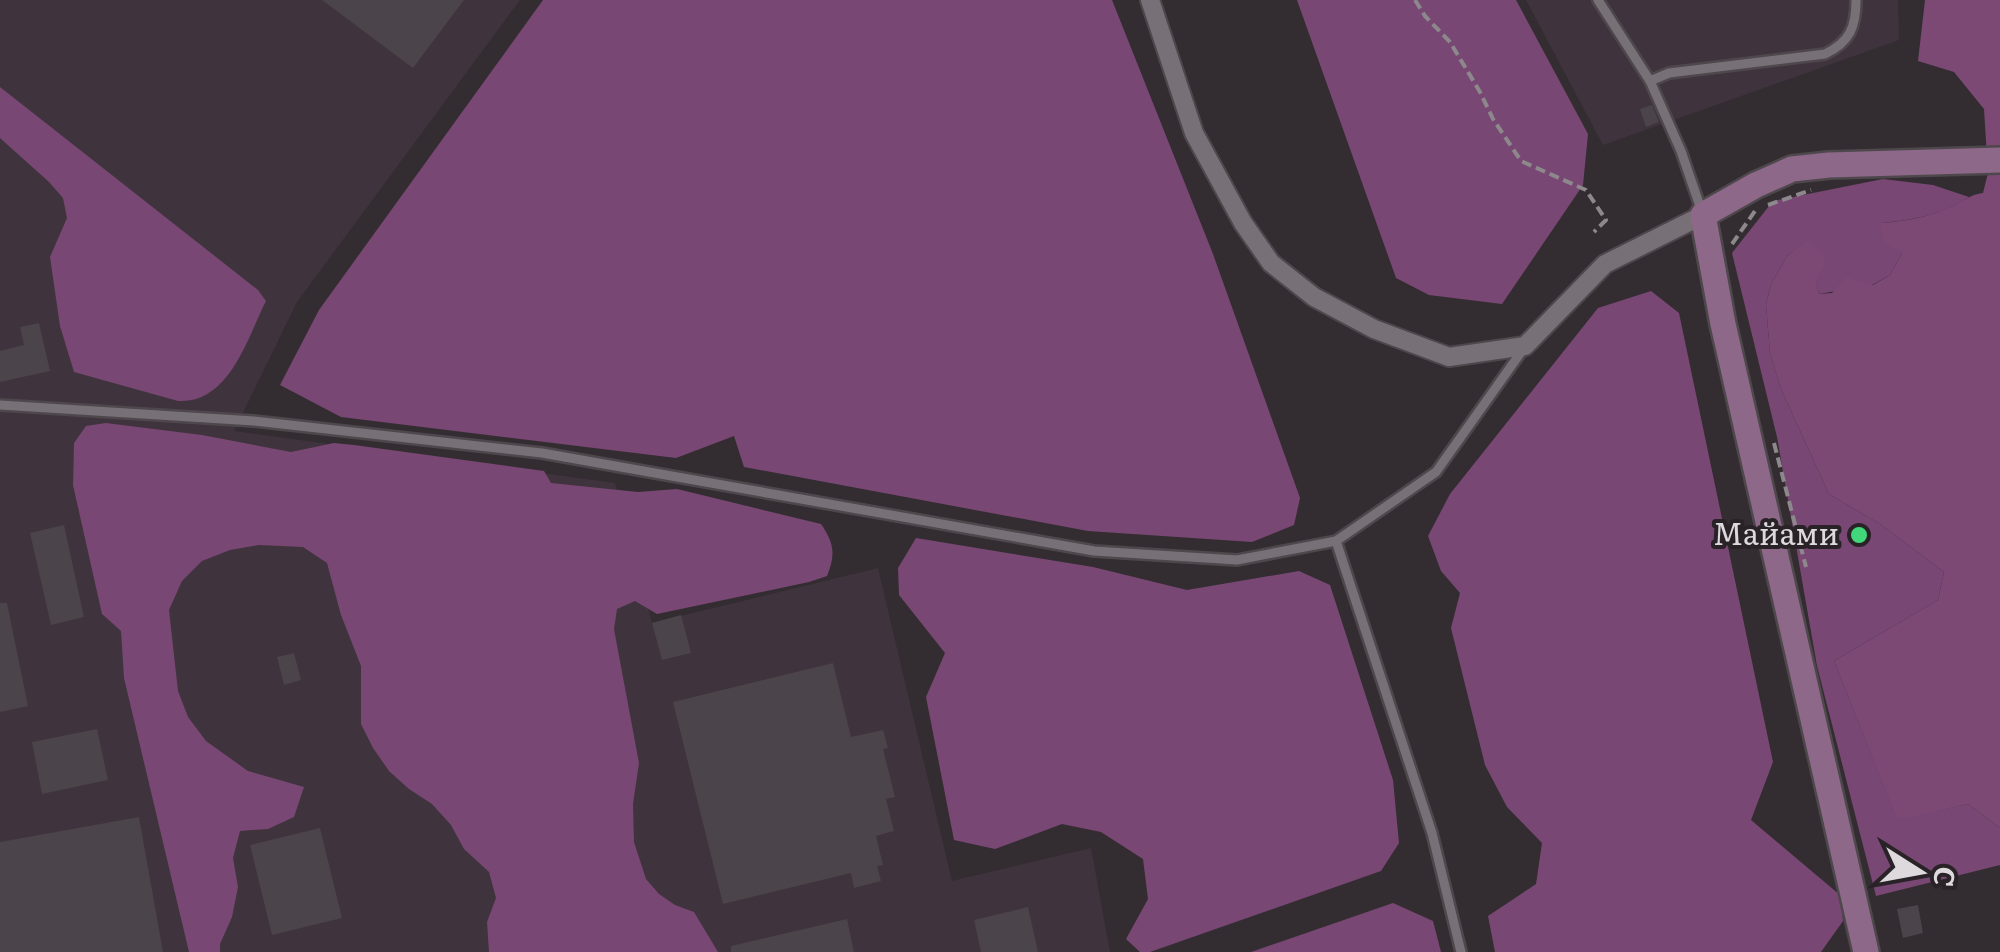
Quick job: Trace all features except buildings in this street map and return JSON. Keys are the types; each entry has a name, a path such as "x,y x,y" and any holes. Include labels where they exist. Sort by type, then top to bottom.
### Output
{"street":[{"path":"1150,0 1194,132 1243,224 1271,263 1314,297 1374,329 1448,356 1526,346 1605,264 1792,169 2000,160"},
{"path":"1703,215 1723,324 1866,952"}],"lane":[{"path":"1598,0 1650,81 1681,150 1703,215"},
{"path":"1650,81 1669,72 1825,54 1840,47 1854,28 1856,0"},
{"path":"0,405 254,421 542,454 1094,551 1237,560 1336,541 1436,472 1526,346"},
{"path":"1336,541 1432,832 1461,952"}],"path":[{"path":"1416,0 1425,16 1450,42 1521,161 1586,190 1598,204 1606,220 1594,232"},
{"path":"1731,246 1757,209 1818,188"},
{"path":"1772,437 1806,567"}],"shaded area":[{"path":"0,0 520,0 297,302 234,431 615,483 652,623 878,568 952,881 1091,848 1110,952 0,952"},
{"path":"543,0 1112,0 1213,254 1300,498 1294,525 1252,542 1088,531 744,467 734,436 676,458 341,417 280,385 319,310"},
{"path":"1297,0 1516,0 1588,134 1583,185 1502,304 1429,295 1396,278"},
{"path":"1526,0 1898,0 1899,40 1603,145"},
{"path":"1925,0 2000,0 2000,828 1968,804 1897,820 1834,661 1938,600 1944,572 1880,524 1829,494 1781,389 1770,353 1766,305 1771,284 1788,255 1806,241 1822,251 1825,263 1816,281 1819,294 1832,293 1846,277 1873,285 1890,275 1902,253 1883,241 1881,223 1927,216 1983,193 1988,173 1984,109 1954,72 1918,61"},
{"path":"0,87 258,290 266,301 234,366 211,392 178,401 74,372 60,326 50,257 67,218 63,198 0,138"},
{"path":"1883,179 1933,185 1969,197 1927,216 1881,223 1902,253 1890,275 1872,285 1819,294 1806,242 1788,255 1771,284 1766,305 1770,353 1781,389 1829,494 1880,524 1944,572 1938,600 1834,661 1897,819 1968,804 2000,828 2000,865 1876,896 1817,666 1777,437 1732,253 1773,201"},
{"path":"1651,291 1679,313 1773,762 1751,820 1840,895 1843,921 1821,952 1495,952 1488,916 1536,884 1542,843 1507,807 1485,765 1451,628 1460,593 1441,571 1428,536 1450,494 1598,308"},
{"path":"106,423 202,435 291,452 334,443 354,445 544,471 551,483 638,492 677,489 821,524 832,549 827,576 657,614 635,601 617,609 614,629 639,763 633,804 634,842 646,879 675,905 694,912 718,952 489,952 487,922 496,898 489,872 464,849 451,825 432,804 389,771 373,748 361,724 361,666 341,615 327,563 303,547 259,545 230,550 202,561 182,581 169,610 178,691 188,717 206,741 248,771 304,787 294,817 268,829 240,831 233,858 238,887 220,952 189,952 124,678 121,631 102,614 73,485 74,443 86,426"},
{"path":"916,538 1093,567 1187,590 1299,571 1330,585 1393,780 1399,843 1381,871 1150,952 1140,952 1126,939 1148,899 1143,859 1101,832 1062,824 995,849 954,840 926,697 945,653 899,595 898,568"},
{"path":"1393,903 1433,921 1441,952 1251,952"}],"place":[{"name":"Майами","path":"1859,535"}]}
